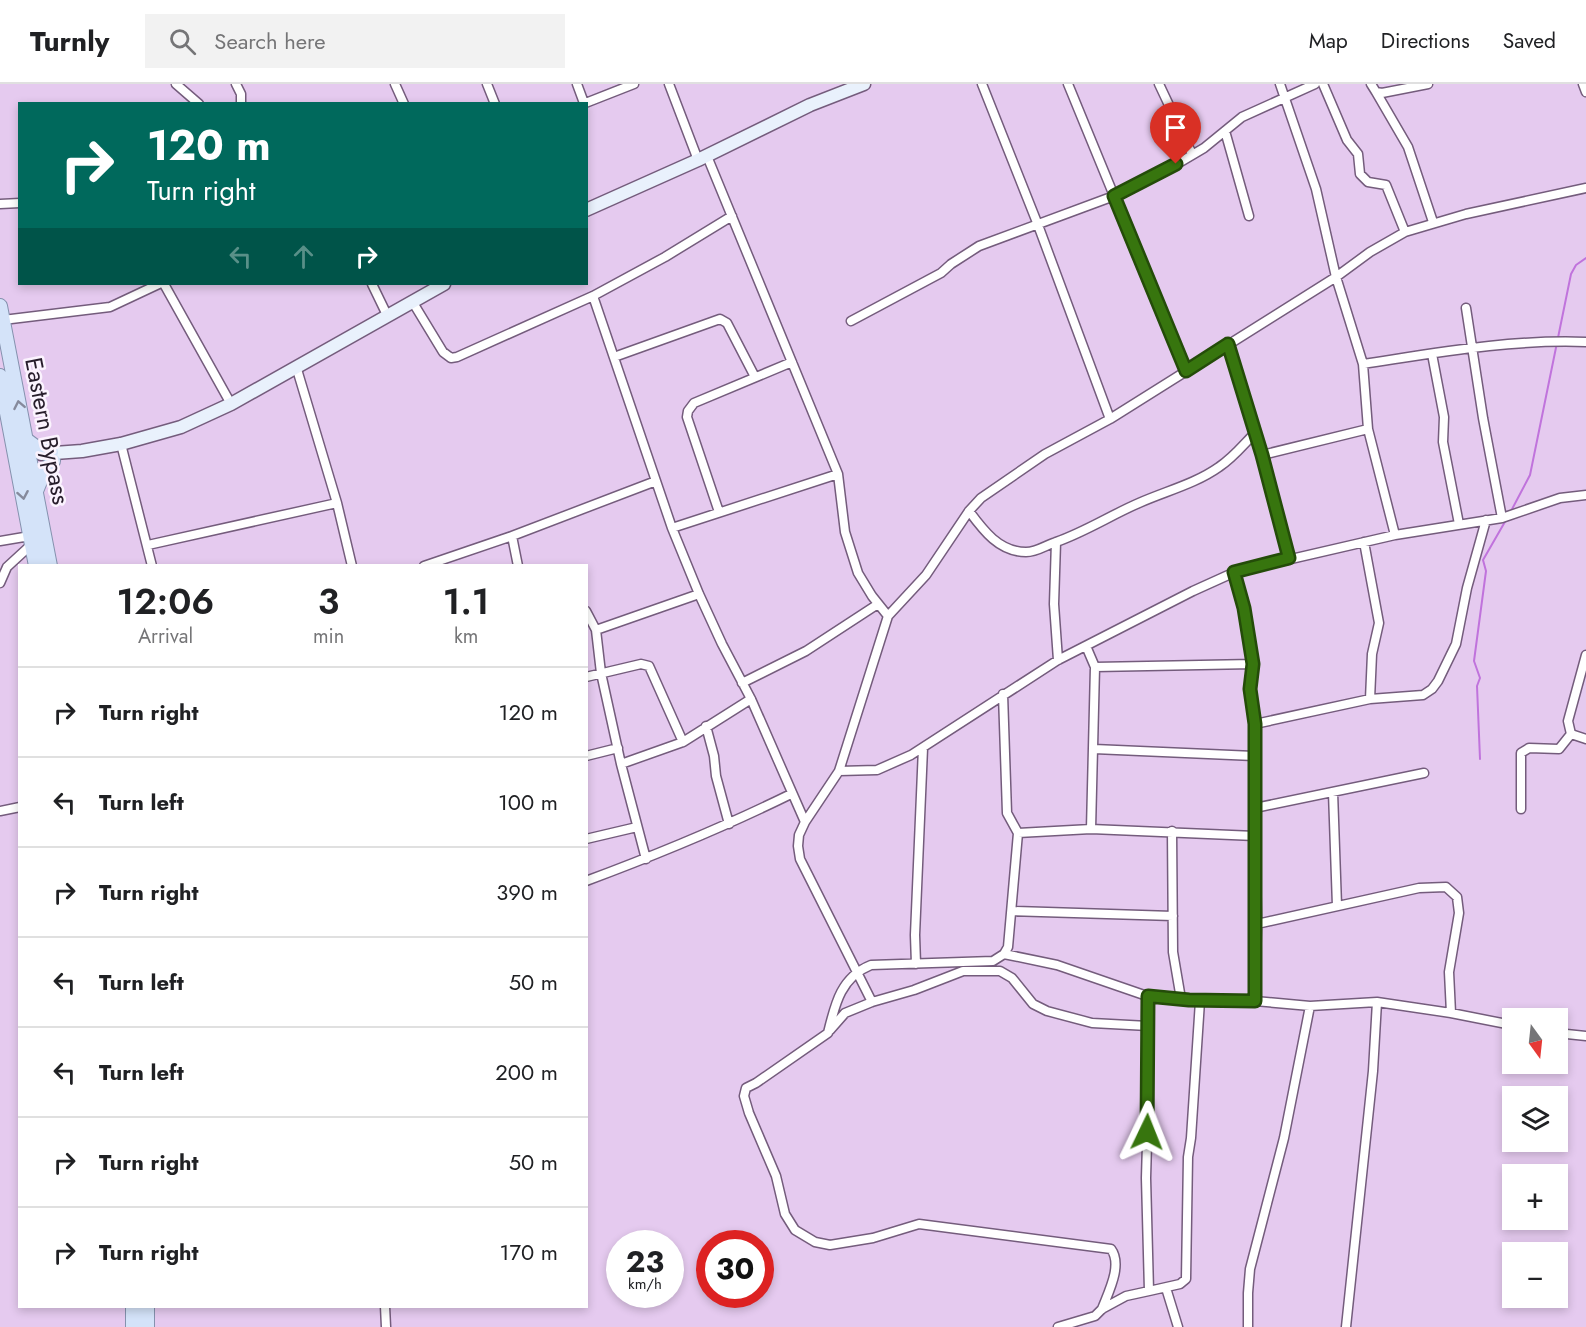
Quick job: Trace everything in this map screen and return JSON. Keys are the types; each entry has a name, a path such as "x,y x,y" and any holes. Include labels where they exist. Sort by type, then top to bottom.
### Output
{"main road":[{"name":"Eastern Bypass","path":"1,313 25,439 23,461 36,564"},
{"name":"Eastern Bypass","path":"0,376 23,461 36,491 50,564"},
{"path":"25,439 52,456 36,491"},
{"path":"133,1308 133,1327"},
{"path":"147,1308 147,1327"}],"street":[{"path":"176,84 197,102"},
{"path":"236,84 241,102"},
{"path":"395,84 403,102"},
{"path":"487,84 494,102"},
{"path":"577,84 583,102"},
{"path":"586,102 634,84"},
{"path":"669,84 702,158 732,216 838,474 845,532 858,573 888,616"},
{"path":"588,209 702,158 810,105 864,84"},
{"path":"982,84 1038,225 1110,419"},
{"path":"1068,84 1186,371"},
{"path":"1159,84 1192,154"},
{"path":"1280,84 1316,189 1336,277 1363,364 1368,429 1395,535"},
{"path":"851,321 941,273 980,246 1114,196 1160,174 1192,154 1242,117 1315,84"},
{"path":"1323,84 1347,140 1358,154 1360,174 1368,182 1386,185 1405,232"},
{"path":"1374,88 1382,93 1428,84"},
{"path":"1582,84 1586,92"},
{"path":"1374,88 1408,147 1433,222"},
{"path":"1225,131 1249,216"},
{"path":"872,1002 800,859 799,835 805,822 839,771 888,616 926,575 969,511 981,498 1045,454 1110,419 1336,277 1370,252 1405,232 1433,222 1586,188"},
{"path":"0,204 18,203"},
{"path":"412,301 443,351 451,358 457,357 594,296 732,216"},
{"path":"1,313 110,307 157,285"},
{"path":"165,285 231,404"},
{"path":"372,285 387,315"},
{"path":"23,461 121,444 181,427 231,404 442,285"},
{"path":"594,296 672,528 699,594 751,699 805,822"},
{"path":"1466,308 1483,418 1507,517"},
{"path":"614,357 720,319 727,323 756,377"},
{"path":"1363,364 1473,348 1554,341 1586,342"},
{"path":"1228,344 1262,455 1289,558"},
{"path":"1432,354 1444,417 1443,442 1459,524"},
{"path":"719,512 687,417 688,411 694,403 792,362"},
{"path":"296,366 337,503 352,564"},
{"path":"1262,455 1368,429"},
{"path":"969,511 980,527 1000,545 1027,552 1080,534 1137,504 1208,474 1221,466 1255,433"},
{"path":"121,444 152,564"},
{"path":"672,528 838,474"},
{"path":"430,564 512,536 656,481"},
{"path":"839,771 877,770 887,767 923,748 1058,660 1234,572 1395,535 1507,517 1560,498 1586,495"},
{"path":"148,545 337,503"},
{"path":"1255,724 1370,699 1423,695 1432,689 1456,644 1467,588 1486,520"},
{"path":"512,536 518,564"},
{"path":"0,542 31,540"},
{"path":"0,583 7,567 31,540"},
{"path":"1056,542 1054,604 1058,660"},
{"path":"1364,542 1379,623 1372,654 1370,699"},
{"path":"1234,572 1244,608 1253,664 1250,689 1255,724 1257,924 1255,1001"},
{"path":"596,630 699,594"},
{"path":"742,683 817,644 878,604"},
{"path":"588,615 596,630 601,673 621,764 646,859"},
{"path":"1086,646 1095,668 1091,829"},
{"path":"1571,734 1568,721 1586,655"},
{"path":"588,676 641,664 649,666 683,742"},
{"path":"1095,668 1253,664"},
{"path":"828,1033 836,1001 857,971 871,965 993,961 1004,954 1008,947 1018,832 1007,813 1004,694"},
{"path":"621,764 683,742 751,699"},
{"path":"706,726 729,824"},
{"path":"1571,734 1586,739"},
{"path":"1521,809 1521,753 1529,748 1559,748 1571,734"},
{"path":"588,755 618,747"},
{"path":"916,964 915,935 923,748"},
{"path":"1094,749 1254,756"},
{"path":"1255,807 1424,773"},
{"path":"1333,792 1337,906"},
{"path":"588,880 729,824 791,794"},
{"path":"0,811 18,807"},
{"path":"588,839 637,827"},
{"path":"1018,832 1091,829 1255,836"},
{"path":"1172,831 1173,952 1181,999"},
{"path":"1257,924 1419,888 1446,887 1457,897 1459,913 1449,972 1452,1013"},
{"path":"1012,911 1173,916"},
{"path":"1004,954 1057,965 1148,996 1310,1006 1377,1002 1502,1023"},
{"path":"1102,1309 1110,1288 1116,1260 1111,1249 919,1224 873,1238 830,1245 815,1242 795,1230 785,1214 776,1176 744,1096 746,1088 828,1033 845,1013 963,971 1000,971 1012,978 1033,1004 1047,1011 1092,1023 1148,1026"},
{"path":"1148,996 1146,1178 1149,1291"},
{"path":"1058,1327 1086,1323 1102,1309 1126,1296 1166,1288 1180,1284 1186,1279 1188,1157 1200,1001"},
{"path":"1346,1327 1373,1071 1377,1002"},
{"path":"1248,1327 1250,1269 1284,1138 1310,1006"},
{"path":"1568,1034 1586,1036"},
{"path":"1166,1288 1178,1327"},
{"path":"385,1308 386,1327"}],"waterway":[{"path":"1510,513 1530,475 1571,274 1576,265 1586,258"},
{"path":"1480,759 1477,686 1480,678 1474,661 1486,571 1483,560 1506,520"}],"route":[{"path":"1147,1132 1148,996 1189,1000 1255,1001 1257,924 1255,724 1250,689 1253,664 1244,608 1234,572 1289,558 1262,455 1228,344 1186,371 1114,196 1176,164"}]}
